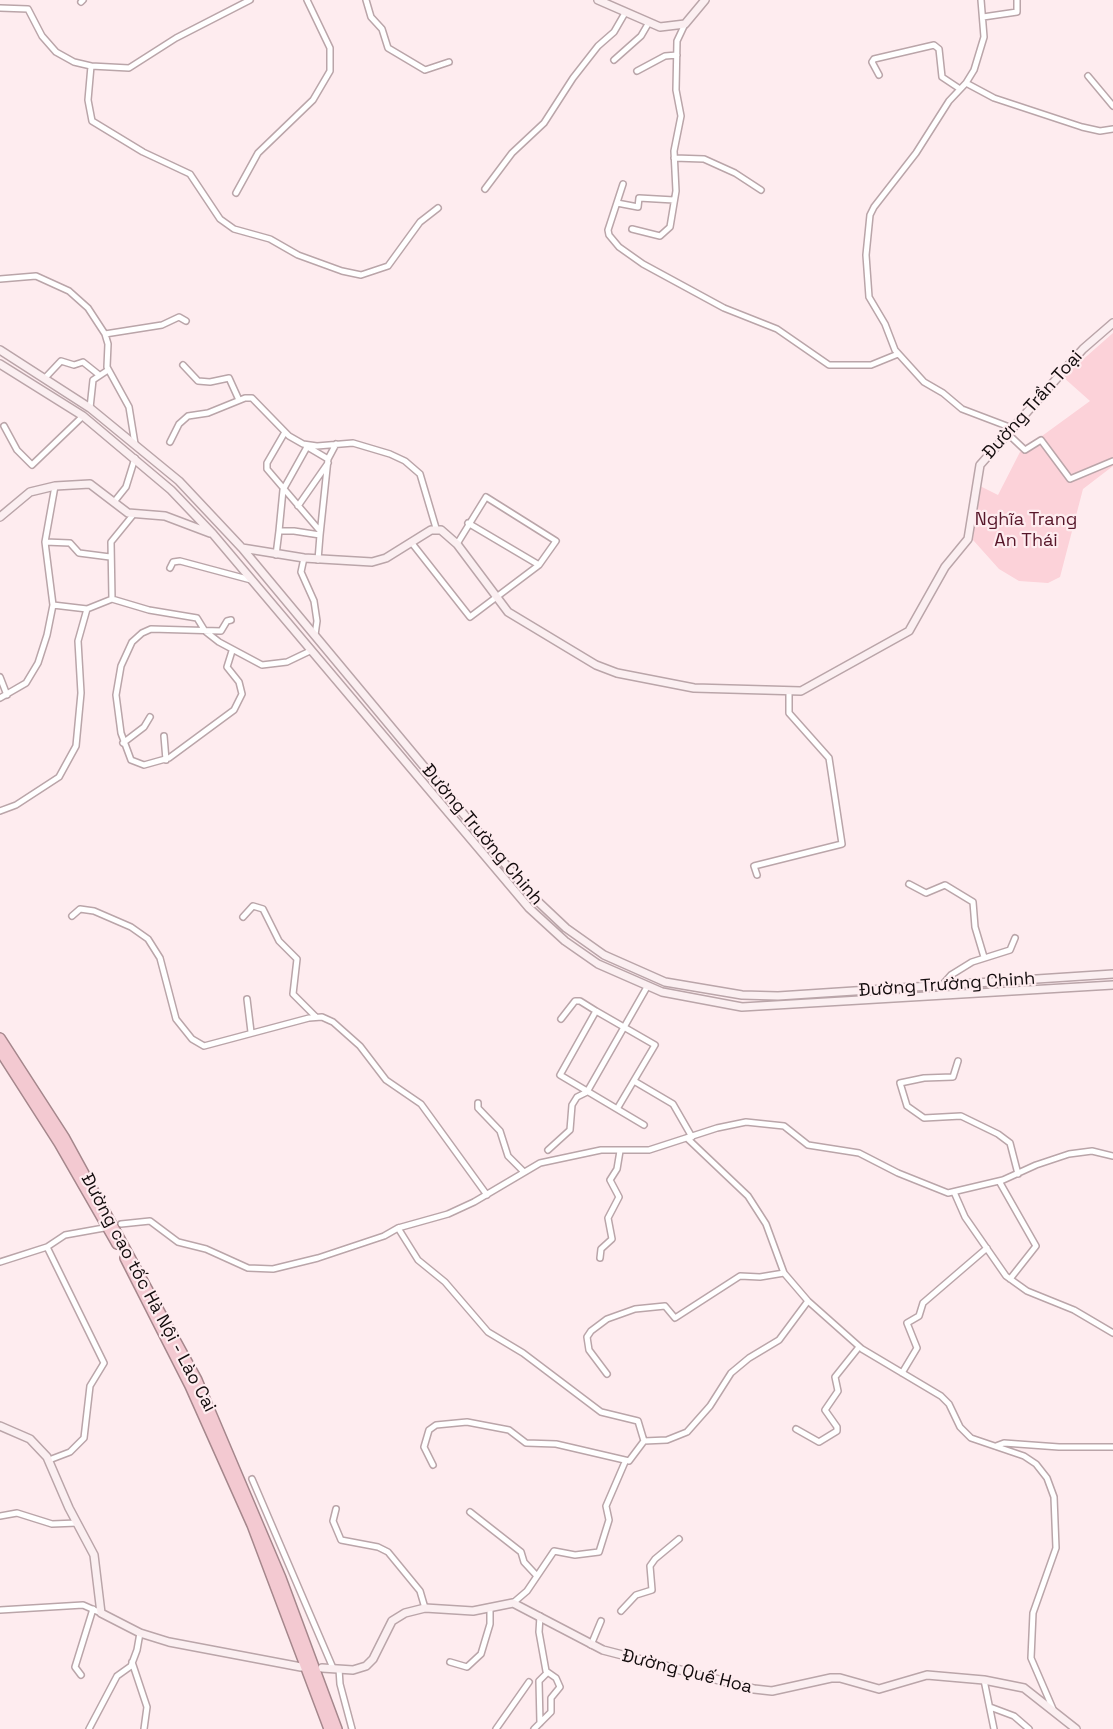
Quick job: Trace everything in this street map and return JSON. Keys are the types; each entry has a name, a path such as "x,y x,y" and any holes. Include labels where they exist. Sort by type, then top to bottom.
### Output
{"highway":[{"name":"Đường cao tốc Hà Nội - Lào Cai","path":"0,1038 64,1137 197,1380 281,1578 337,1729"},
{"name":"Đường cao tốc Hà Nội - Lào Cai","path":"0,1051 59,1143 118,1245 190,1386 271,1571 329,1729"}],"main road":[{"path":"598,0 648,24 660,27 685,24 705,0"},
{"name":"Đường Trần Toại","path":"436,528 447,533 457,544 496,599 522,623 607,670 694,688 789,692 808,688 909,631 945,567 968,539 976,472 984,459 1083,349 1113,323"},
{"name":"Đường Trường Chinh","path":"0,350 90,408 179,481 242,548 538,902 579,939 604,955 651,977 693,988 742,995 778,996 1111,974"},
{"name":"Đường Trường Chinh","path":"0,364 83,416 171,490 213,534 530,909 585,957 647,987 691,999 742,1007 776,1007 1113,986"},
{"path":"34,384 43,377"},
{"path":"0,517 27,493 55,486 93,484 133,515 165,516 213,534"},
{"path":"242,548 318,560 372,562 386,558 436,528"},
{"path":"275,609 286,601"},
{"path":"530,909 538,902"},
{"path":"691,999 693,988"},
{"path":"0,1426 30,1438 43,1450 49,1460 94,1555 101,1613 140,1633 184,1646 301,1667"},
{"path":"322,1668 366,1666 374,1659 395,1618 425,1608 463,1611 513,1603"},
{"name":"Đường Quế Hoa","path":"513,1603 591,1645 618,1655 764,1691 831,1678 840,1678 879,1689 927,1675 984,1680 1024,1688 1076,1729"}],"street":[{"path":"0,8 28,9 42,36 56,52 74,62 91,66 129,68 176,38 250,0"},
{"path":"236,193 258,153 313,100 330,71 330,48 307,0"},
{"path":"366,0 371,17 382,29 388,48 424,70 449,62"},
{"path":"981,0 982,50 966,83 870,215 866,255 869,297 885,324 898,354 924,382 943,393 962,410 1009,431 1025,450 1041,440 1070,479 1113,461"},
{"path":"983,17 1017,12 1017,0"},
{"path":"485,189 512,153 544,123 573,78 598,46 614,32 625,13"},
{"path":"614,60 641,36 648,24"},
{"path":"632,229 660,236 670,227 674,200 674,158 681,116 676,90 678,38 685,24"},
{"path":"879,75 872,62 874,58 934,45 939,49 942,77 960,89"},
{"path":"637,71 664,57 677,55"},
{"path":"91,66 88,100 92,121 143,152 190,174 220,219 242,233 270,239 322,265 361,275 392,263 420,222 438,208"},
{"path":"1088,76 1113,106"},
{"path":"966,83 994,98 1082,127 1100,132 1113,129"},
{"path":"674,158 702,158 711,161 761,190"},
{"path":"623,184 608,230 613,241 643,264 716,304 777,329 833,366 870,366 898,354"},
{"path":"617,203 638,207 639,198 674,200"},
{"path":"0,279 33,275 58,285 81,300 105,334 108,370 129,407 135,444"},
{"path":"105,334 162,325 179,317 186,321"},
{"path":"43,377 62,361 74,365 83,362 98,374"},
{"path":"183,365 198,381 210,382 229,378 239,400"},
{"path":"90,408 93,380 98,374 108,370"},
{"path":"170,442 184,419 248,397 254,399 285,432 328,461"},
{"path":"4,426 17,450 32,465 83,416"},
{"path":"285,432 266,466 283,490 320,533"},
{"path":"305,446 353,443 390,454 416,470 422,479 436,528"},
{"path":"298,506 328,461 336,444"},
{"path":"276,555 283,490 305,446"},
{"path":"114,502 126,487 135,458"},
{"path":"318,560 328,461"},
{"path":"0,698 22,688 38,663 53,605 45,542 55,486"},
{"path":"411,542 468,616 472,616 496,599 539,565 555,543 554,537 491,499 483,498 457,544"},
{"path":"112,599 110,557 112,538 133,515"},
{"path":"310,520 322,517"},
{"path":"468,523 539,565"},
{"path":"279,531 320,533"},
{"path":"45,542 69,543 79,553 110,557"},
{"path":"304,558 301,572 316,610 315,635"},
{"path":"170,568 173,562 180,561 251,580"},
{"path":"53,605 87,609 112,599 174,615 197,618 206,631 232,651 256,664 286,662 310,651"},
{"path":"0,811 16,806 59,777 76,746 81,693 78,641 87,609"},
{"path":"170,629 174,615"},
{"path":"231,620 227,621 221,631 151,629 132,642 123,660 116,695 123,743 128,757 144,765 166,760 199,738 240,702 241,686 227,667 232,651"},
{"path":"0,677 7,695"},
{"path":"757,875 754,866 842,845 830,758 789,713 789,692"},
{"path":"123,743 144,727 150,717"},
{"path":"164,736 166,760"},
{"path":"909,884 926,893 945,885 973,902 975,927 984,957"},
{"path":"243,916 253,906 263,909 279,941 297,959 293,994 316,1017 333,1022 355,1041 386,1080 421,1104 487,1195"},
{"path":"72,916 80,909 94,910 136,930 152,943 160,958 176,1019 200,1044 208,1046 251,1032 316,1017"},
{"path":"943,984 957,971 984,957 1010,950 1015,938"},
{"path":"1111,974 1113,986"},
{"path":"548,1150 570,1130 572,1105 577,1097 587,1092 647,987"},
{"path":"247,999 251,1032"},
{"path":"561,1019 575,1001 580,1001 655,1045 617,1109"},
{"path":"596,1011 560,1075 644,1125"},
{"path":"958,1062 953,1077 924,1078 900,1083 907,1106 928,1119 961,1116 998,1134 1010,1143 1018,1173"},
{"path":"634,1081 673,1104 690,1138 748,1196 766,1224 784,1273 808,1301 859,1347 946,1400 960,1427 971,1438 1024,1456 1036,1464 1047,1478 1054,1497 1056,1548 1033,1613 1031,1659 1053,1711"},
{"path":"478,1103 478,1108 500,1131 508,1156 523,1172"},
{"path":"121,1224 150,1221 178,1242 206,1249 248,1268 264,1271 325,1255 384,1236 398,1228 440,1216 487,1195 523,1172 557,1158 601,1150 649,1150 737,1123 778,1124 789,1129 808,1144 859,1153 942,1191 954,1192 999,1181 1070,1155 1092,1151 1113,1156"},
{"path":"600,1258 601,1249 612,1239 608,1218 619,1198 610,1180 616,1169 620,1151"},
{"path":"999,1181 1036,1246 1010,1279"},
{"path":"954,1192 965,1216 1010,1279 1027,1291 1074,1310 1113,1333"},
{"path":"0,1262 47,1247 65,1235 104,1228"},
{"path":"398,1228 418,1260 445,1282 488,1332 522,1353 601,1413 638,1421 644,1441"},
{"path":"47,1247 104,1363 90,1386 84,1438 70,1452 49,1460"},
{"path":"902,1373 917,1348 907,1323 919,1316 923,1303 987,1248"},
{"path":"607,1374 589,1350 587,1337 591,1330 607,1319 635,1309 665,1306 675,1318 740,1276 760,1277 784,1273"},
{"path":"644,1441 667,1440 687,1432 707,1410 735,1370 779,1340 808,1301"},
{"path":"796,1429 819,1442 837,1431 837,1427 825,1410 838,1391 835,1377 859,1347"},
{"path":"433,1465 424,1447 429,1430 436,1425 467,1422 509,1430 526,1443 556,1444 625,1462"},
{"path":"513,1603 526,1591 554,1551 575,1556 599,1552 609,1520 606,1506 625,1462 629,1461 644,1441"},
{"path":"995,1446 1004,1443 1059,1447 1113,1447"},
{"path":"252,1479 336,1669 352,1729"},
{"path":"336,1509 333,1521 341,1540 378,1547 388,1552 420,1591 425,1608"},
{"path":"470,1512 521,1552 524,1562 537,1576"},
{"path":"0,1516 17,1513 52,1524 77,1523"},
{"path":"621,1611 636,1595 652,1590 650,1566 679,1539"},
{"path":"0,1610 83,1605 101,1613"},
{"path":"450,1662 467,1667 481,1654 490,1624 490,1607"},
{"path":"81,1675 75,1667 93,1609"},
{"path":"534,1729 550,1712 553,1707 551,1698 560,1687 556,1678 548,1673 539,1632 540,1616"},
{"path":"591,1645 601,1621"},
{"path":"89,1729 117,1676 129,1669 140,1633"},
{"path":"132,1662 146,1702 144,1729"},
{"path":"520,1691 539,1681 548,1673"},
{"path":"984,1680 994,1729"},
{"path":"539,1681 540,1723"},
{"path":"496,1729 520,1691 529,1682"},
{"path":"990,1707 1014,1716 1029,1729"}],"green space":[{"name":"Nghĩa Trang An Thái","path":"1113,333 1113,466 1083,489 1060,577 1048,583 1019,581 999,569 973,540 978,485 998,495 1020,452 1090,401 1063,377"}]}
